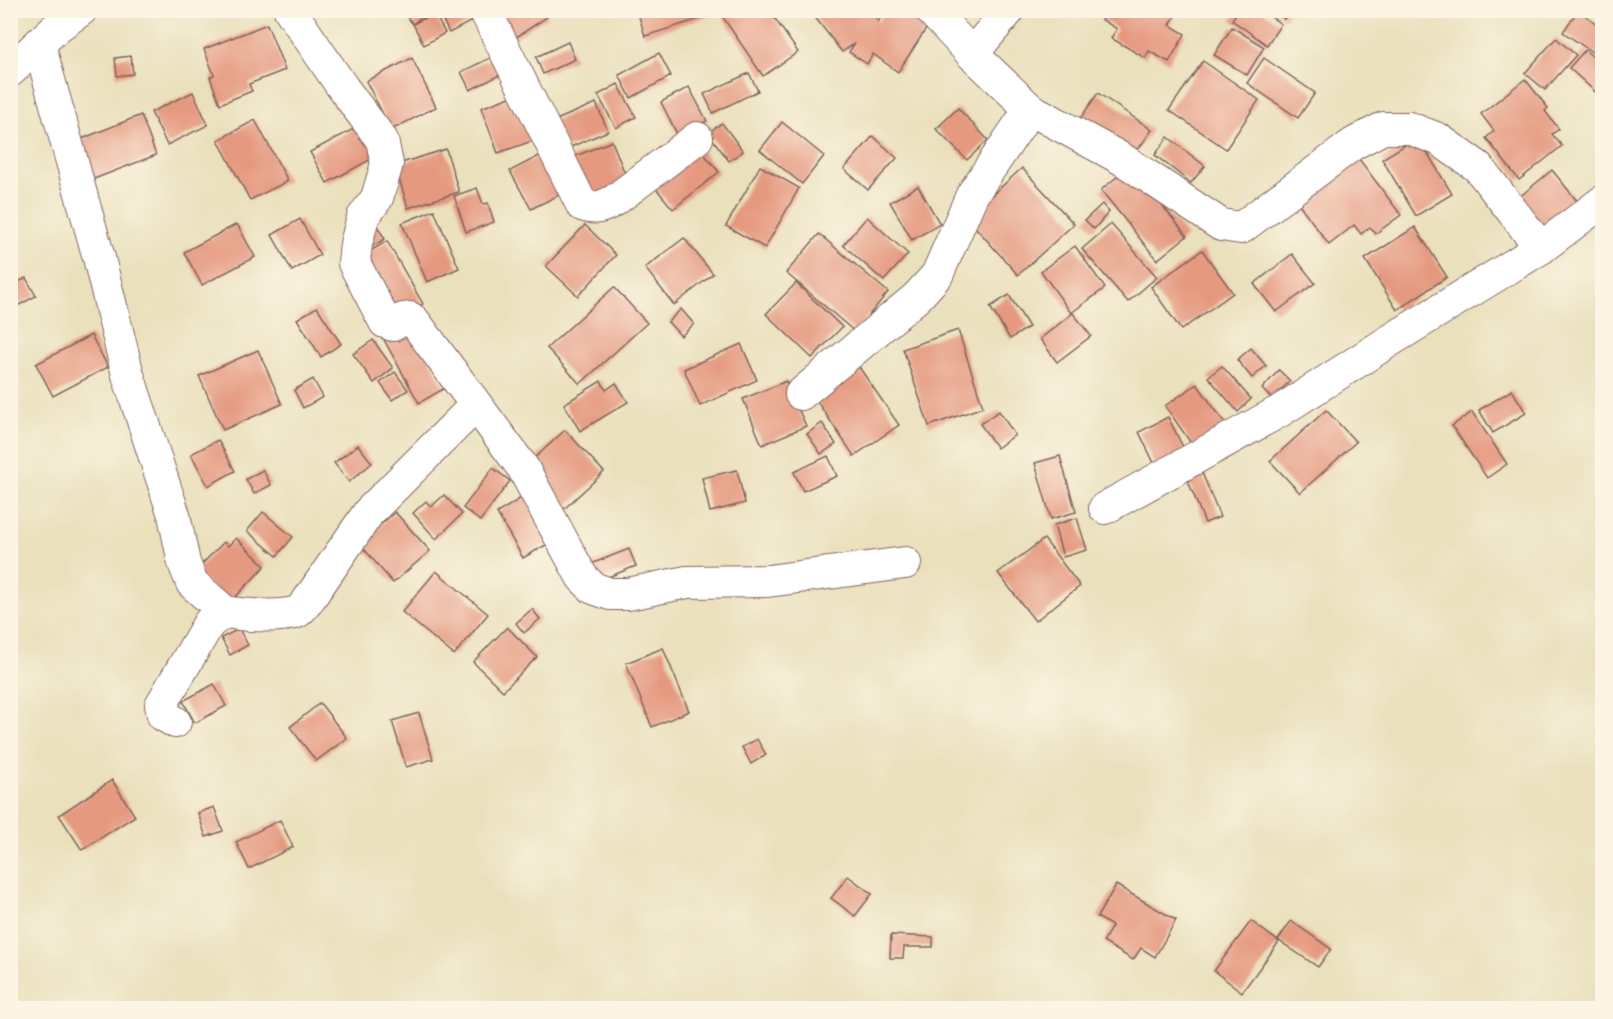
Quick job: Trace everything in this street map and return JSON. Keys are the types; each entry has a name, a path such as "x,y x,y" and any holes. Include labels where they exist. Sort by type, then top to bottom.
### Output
{"street":[{"path":"10,71 57,27 81,10"},
{"path":"290,10 382,140 387,164 377,198 363,216 354,263 385,322 393,325 403,319 410,318 414,321 523,468 582,577 593,588 610,594 628,594 687,582 768,581 905,563"},
{"path":"485,10 582,205 592,208 615,200 697,138"},
{"path":"931,10 972,54 1030,110 1122,159 1221,225 1240,228 1353,144 1383,128 1409,128 1438,139 1478,167 1541,248"},
{"path":"972,54 1009,10"},
{"path":"39,44 99,258 128,375 174,515 184,563 192,583 225,612 241,615 287,614 299,611 308,602 369,512 476,405"},
{"path":"801,394 917,297 937,275 972,195 1030,110"},
{"path":"1105,508 1280,411 1390,340 1541,248 1602,202"},
{"path":"175,722 164,715 161,705 209,623 225,612"}],"building":[{"path":"401,10 428,10 413,24"},
{"path":"448,10 466,10 472,21 449,33 441,16"},
{"path":"489,10 543,10 547,17 509,42"},
{"path":"637,10 725,10 725,11 645,36"},
{"path":"730,10 769,10 798,52 763,76 722,16"},
{"path":"821,10 870,10 878,22 885,10 905,10 928,26 898,72 873,54 867,64 849,52 855,43 842,52 814,16"},
{"path":"1106,10 1178,10 1170,25 1185,34 1169,62 1149,51 1145,58 1111,38 1117,29 1101,19"},
{"path":"1238,10 1261,10 1281,24 1267,45 1232,20"},
{"path":"1274,10 1290,10 1284,19"},
{"path":"1578,10 1602,28 1602,59 1563,32"},
{"path":"434,13 445,33 424,45 413,24"},
{"path":"267,24 285,70 249,84 252,91 220,104 210,77 214,75 204,49"},
{"path":"1232,27 1264,47 1247,75 1214,55"},
{"path":"1556,38 1576,55 1545,90 1525,73"},
{"path":"568,42 575,59 543,74 536,57"},
{"path":"1585,50 1602,65 1602,98 1569,68"},
{"path":"659,53 671,76 631,98 619,75"},
{"path":"131,56 133,74 117,76 115,58"},
{"path":"494,56 502,74 470,90 461,72"},
{"path":"412,58 436,107 391,130 366,81"},
{"path":"1264,58 1315,93 1298,118 1247,83"},
{"path":"1203,61 1259,100 1226,149 1169,110"},
{"path":"749,73 758,91 713,113 704,94"},
{"path":"1525,79 1548,108 1545,111 1559,129 1552,134 1562,146 1519,180 1486,138 1494,131 1481,114"},
{"path":"618,84 636,117 616,128 598,95"},
{"path":"689,87 707,121 678,136 661,102"},
{"path":"193,92 208,125 167,145 151,112"},
{"path":"1098,93 1152,130 1130,161 1077,123"},
{"path":"518,94 535,140 498,153 481,108"},
{"path":"596,103 608,131 566,149 554,121"},
{"path":"958,108 988,140 967,160 936,129"},
{"path":"141,115 156,155 94,179 79,140"},
{"path":"255,120 288,181 250,200 218,140"},
{"path":"782,122 824,156 802,184 760,150"},
{"path":"722,123 743,151 729,161 708,133"},
{"path":"363,124 379,155 327,183 310,152"},
{"path":"873,136 897,158 868,190 844,169"},
{"path":"1168,137 1205,166 1191,183 1155,155"},
{"path":"1418,137 1452,194 1416,216 1382,159"},
{"path":"612,141 629,184 583,202 566,160"},
{"path":"699,148 719,172 673,209 654,186"},
{"path":"446,149 459,192 408,208 395,165"},
{"path":"549,151 569,190 531,209 510,171"},
{"path":"1359,159 1401,215 1375,234 1370,227 1361,234 1354,225 1329,245 1299,204"},
{"path":"760,166 799,188 765,248 726,226"},
{"path":"1130,166 1187,236 1157,260 1101,190"},
{"path":"1022,168 1074,224 1018,275 967,218"},
{"path":"1552,170 1582,207 1543,240 1512,203"},
{"path":"918,186 940,224 912,240 890,202"},
{"path":"477,188 483,204 488,203 494,222 466,232 454,196"},
{"path":"1102,204 1109,212 1094,229 1085,220"},
{"path":"434,210 459,268 427,282 402,223"},
{"path":"867,217 908,254 884,281 843,245"},
{"path":"300,219 320,255 292,271 272,235"},
{"path":"375,223 385,239 369,248"},
{"path":"237,224 255,257 202,285 184,252"},
{"path":"1111,224 1157,277 1128,302 1082,249"},
{"path":"585,225 616,255 578,296 546,266"},
{"path":"1415,227 1447,277 1397,310 1365,259"},
{"path":"819,234 888,292 855,332 786,273"},
{"path":"684,238 713,274 674,305 645,268"},
{"path":"387,241 423,304 394,321 358,258"},
{"path":"1075,246 1105,288 1071,313 1041,271"},
{"path":"1202,250 1233,293 1181,330 1151,287"},
{"path":"1292,254 1315,283 1276,312 1254,284"},
{"path":"26,278 36,296 10,310 10,286"},
{"path":"796,283 842,327 812,358 766,314"},
{"path":"614,287 647,323 580,384 547,348"},
{"path":"1009,295 1029,327 1010,339 990,307"},
{"path":"317,307 341,344 321,357 297,319"},
{"path":"681,309 694,324 681,336 668,322"},
{"path":"1073,313 1091,336 1057,362 1040,339"},
{"path":"411,323 445,388 419,403 383,338"},
{"path":"958,330 983,407 929,426 903,349"},
{"path":"91,335 108,367 53,396 36,364"},
{"path":"373,340 393,368 374,383 353,354"},
{"path":"741,344 757,380 700,406 684,369"},
{"path":"1251,348 1266,366 1252,378 1237,360"},
{"path":"258,350 282,404 223,430 199,376"},
{"path":"1222,366 1251,399 1238,412 1208,377"},
{"path":"859,367 899,425 854,456 814,397"},
{"path":"1279,370 1290,381 1272,399 1262,389"},
{"path":"395,372 408,390 392,400 380,383"},
{"path":"313,379 323,397 303,408 294,390"},
{"path":"601,381 606,390 616,383 628,402 580,431 564,404"},
{"path":"786,381 806,426 762,445 743,399"},
{"path":"1197,384 1230,430 1198,453 1165,406"},
{"path":"1512,390 1526,413 1493,433 1479,410"},
{"path":"1326,410 1356,442 1300,493 1270,461"},
{"path":"999,411 1015,435 997,448 980,424"},
{"path":"1472,412 1507,464 1487,478 1452,426"},
{"path":"1168,417 1186,453 1157,469 1139,432"},
{"path":"822,423 836,444 821,454 807,434"},
{"path":"565,430 604,472 564,509 525,467"},
{"path":"218,440 235,471 208,486 191,454"},
{"path":"358,445 372,463 349,482 334,463"},
{"path":"828,456 837,476 803,491 794,472"},
{"path":"1060,456 1076,512 1051,519 1035,463"},
{"path":"493,468 510,481 480,521 463,508"},
{"path":"263,470 271,485 254,494 246,479"},
{"path":"737,470 745,503 710,512 702,478"},
{"path":"1201,470 1220,517 1205,523 1186,476"},
{"path":"444,495 462,514 436,539 413,513 426,501 431,507"},
{"path":"526,495 553,541 523,558 497,513"},
{"path":"263,512 293,537 277,556 247,531"},
{"path":"395,512 430,551 393,583 359,543"},
{"path":"1077,518 1087,550 1063,557 1054,525"},
{"path":"236,538 265,566 229,604 195,571 224,542 228,546"},
{"path":"1044,539 1080,586 1035,621 998,573"},
{"path":"629,549 636,566 593,583 586,566"},
{"path":"436,571 488,614 454,655 402,612"},
{"path":"532,609 540,619 524,633 516,623"},
{"path":"507,627 537,657 503,691 473,662"},
{"path":"239,629 248,645 230,655 221,638"},
{"path":"663,648 689,711 652,727 626,663"},
{"path":"214,684 226,706 195,723 183,701"},
{"path":"320,703 347,738 316,761 290,727"},
{"path":"419,713 433,759 406,767 392,721"},
{"path":"757,739 766,755 751,764 742,747"},
{"path":"112,780 135,816 82,850 59,815"},
{"path":"214,807 223,831 206,837 198,813"},
{"path":"280,820 293,847 249,869 236,842"},
{"path":"848,876 872,894 855,916 831,898"},
{"path":"1116,885 1176,920 1155,957 1141,948 1133,960 1103,942 1112,926 1097,917"},
{"path":"1251,921 1279,942 1242,992 1214,971"},
{"path":"1291,921 1331,949 1318,967 1278,940"},
{"path":"891,935 933,937 933,947 904,947 903,958 890,958"}]}
